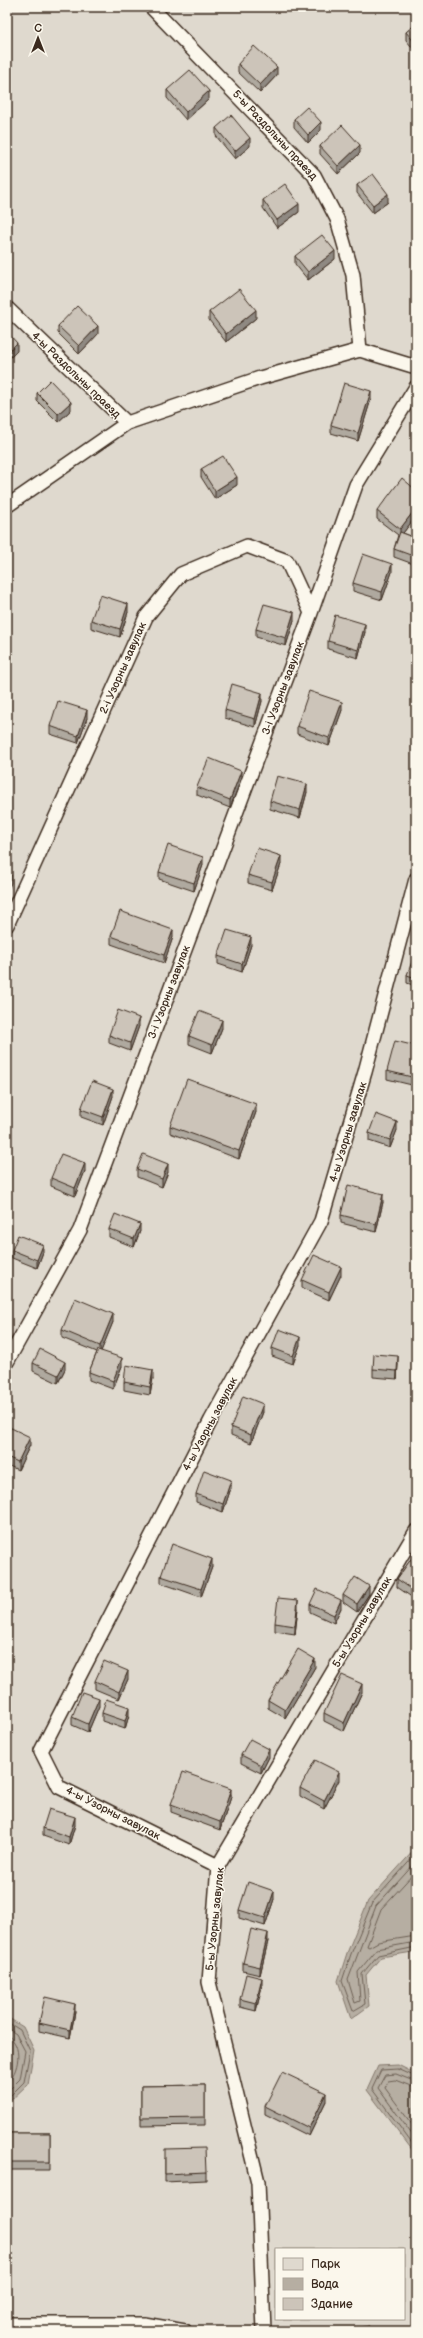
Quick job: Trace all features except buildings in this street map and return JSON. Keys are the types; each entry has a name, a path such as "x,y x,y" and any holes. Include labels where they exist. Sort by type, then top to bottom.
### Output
{"lane":[{"name":"5-ы Раздольны праезд","path":"151,7 314,175 337,218 354,275 360,350"},
{"name":"4-ы Раздольны праезд","path":"7,308 127,423 7,506"},
{"path":"127,423 260,378 360,350 416,367"},
{"name":"3-і Узорны завулак","path":"7,1362 80,1230 311,613 356,485 416,387"},
{"name":"2-і Узорны завулак","path":"7,925 146,617 181,574 247,546 287,561 311,613"},
{"name":"4-ы Узорны завулак","path":"218,1866 59,1787 41,1751 211,1420 321,1221 365,1072 416,879"},
{"name":"5-ы Узорны завулак","path":"264,2331 258,2182 209,1982 218,1866 416,1531"},
{"path":"7,2324 144,2324 185,2331"}],"green space":[{"path":"7,7 416,7 416,2331 7,2331"}],"water":[{"path":"416,1848 416,1950 413,1952 381,1957 366,1975 369,2006 351,2019 338,1981 347,1953 368,1901"},
{"path":"7,2017 23,2027 34,2050 28,2084 7,2104"},
{"path":"398,2065 416,2074 416,2155 367,2090 378,2066"}]}
